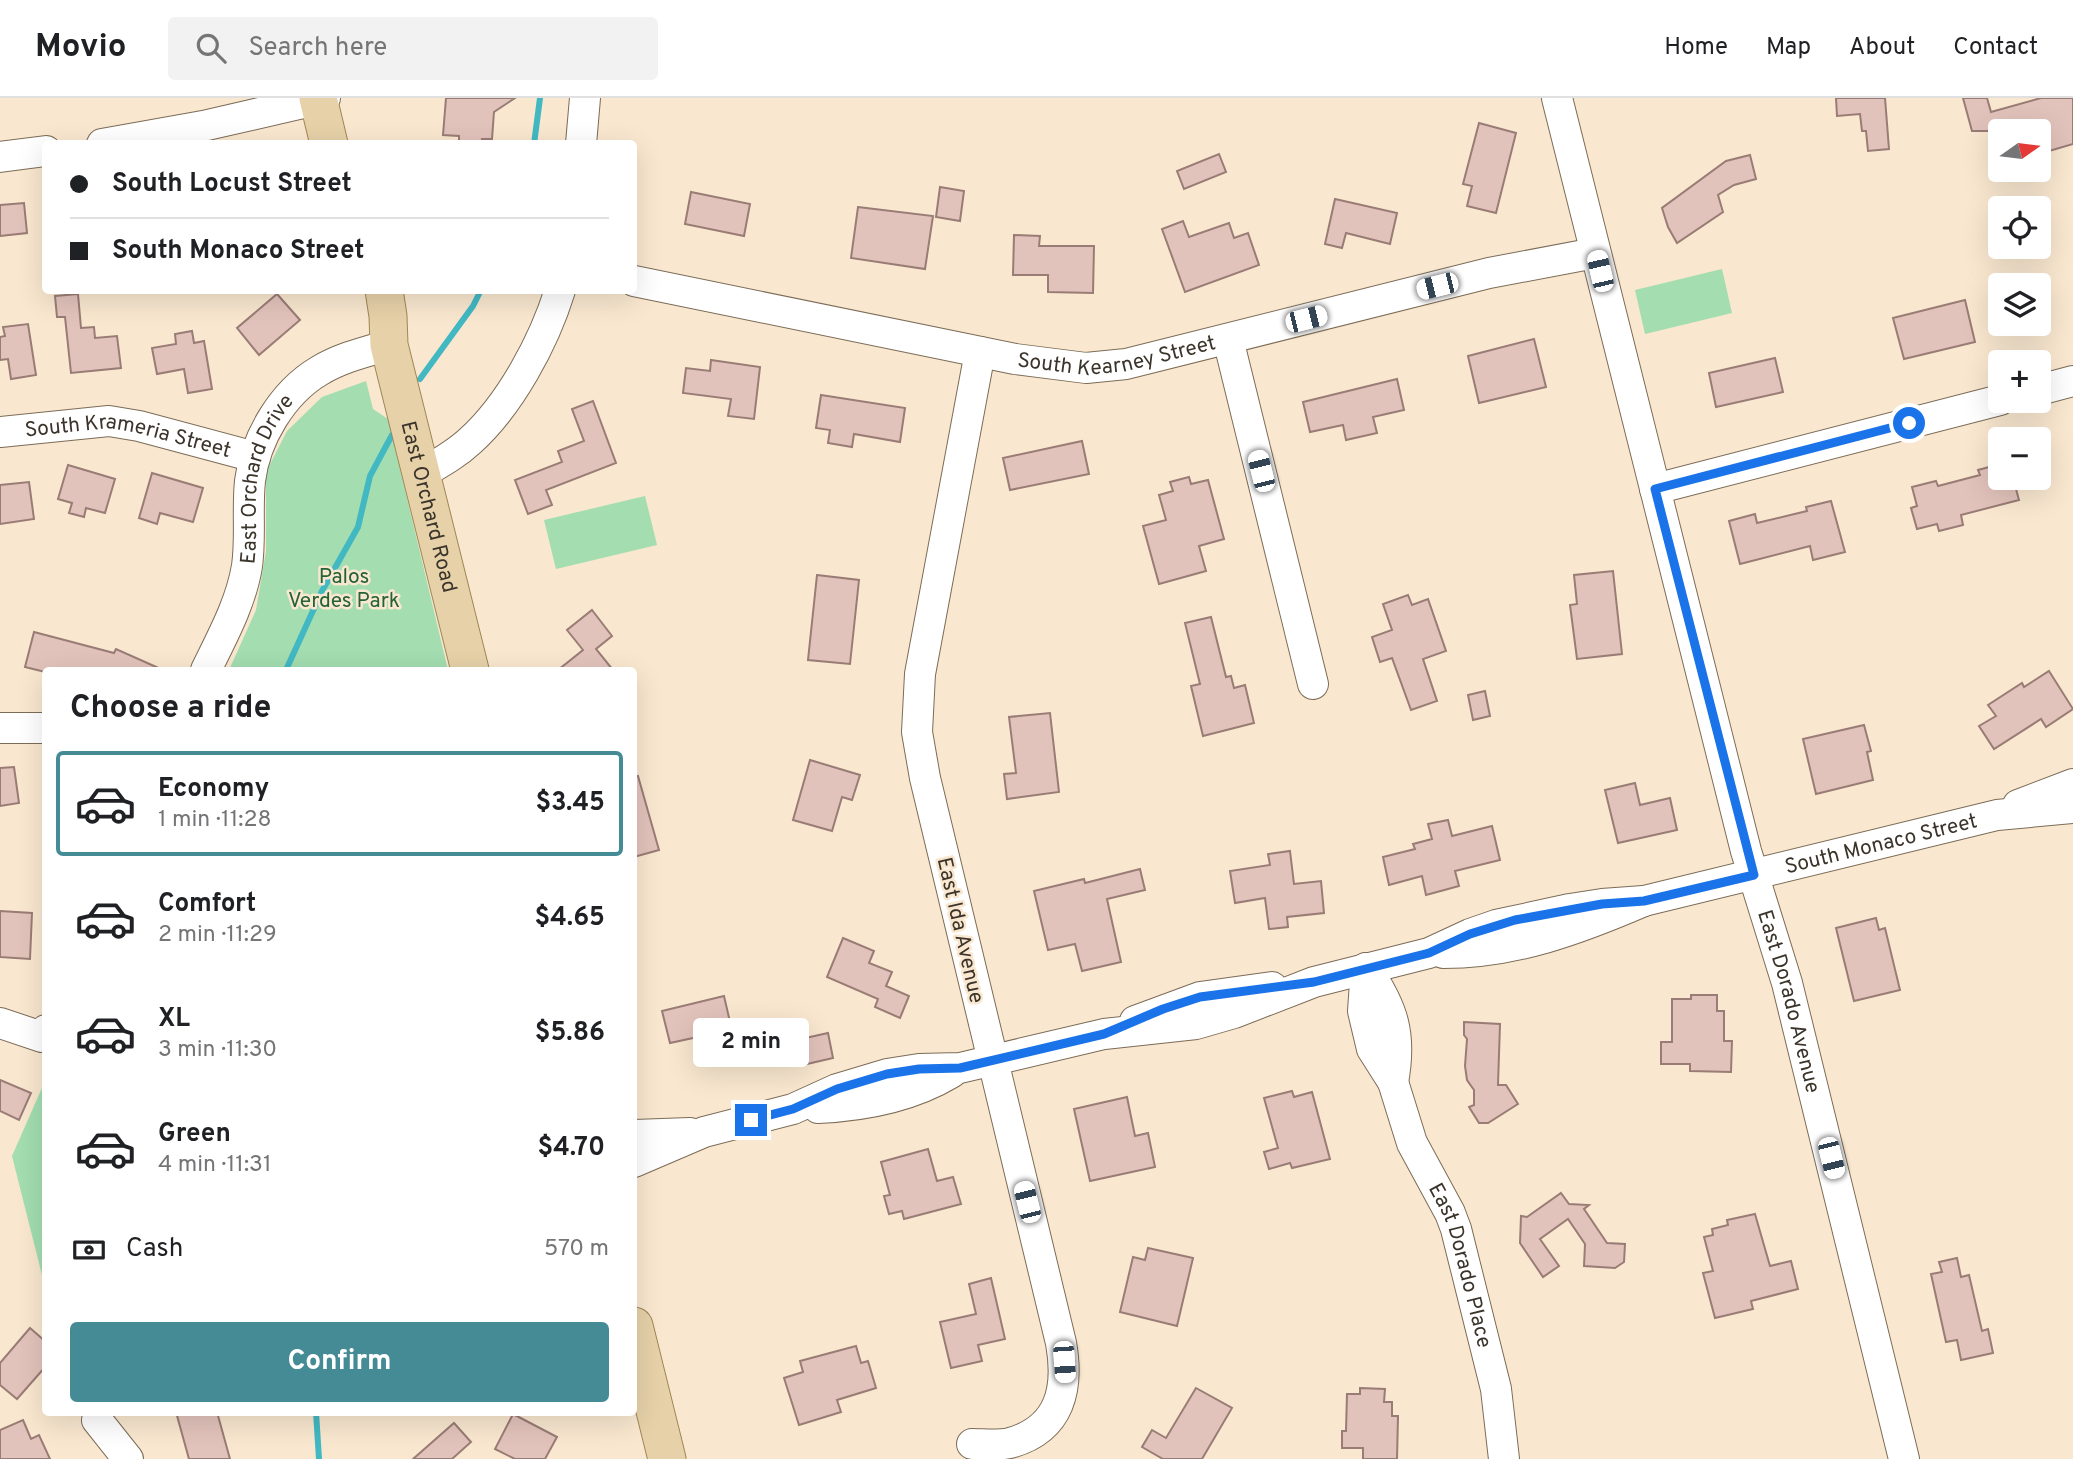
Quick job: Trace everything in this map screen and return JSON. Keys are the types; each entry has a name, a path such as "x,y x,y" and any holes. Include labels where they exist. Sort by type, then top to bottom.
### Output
{"main road":[{"path":"325,98 329,140"},
{"path":"325,98 346,140"},
{"name":"East Orchard Road","path":"367,294 375,319 388,345 469,667"},
{"name":"East Orchard Road","path":"385,294 388,345"},
{"path":"637,1338 667,1459"}],"street":[{"path":"124,140 203,126 325,98"},
{"path":"581,140 585,98"},
{"name":"East Dorado Avenue","path":"1557,98 1754,875 1787,983 1904,1459"},
{"path":"0,157 42,152"},
{"name":"South Kearney Street","path":"637,282 980,352 1052,365 1097,368 1126,364 1489,273 1595,253"},
{"path":"421,474 471,440 499,407 532,355 559,294"},
{"path":"1228,339 1313,684"},
{"name":"East Orchard Drive","path":"207,667 235,608 247,568 250,483 255,457 275,415 311,376 342,359 388,345"},
{"name":"East Ida Avenue","path":"972,1444 1009,1443 1034,1432 1060,1401 1065,1377 1060,1343 919,752 916,714 920,674 980,352"},
{"path":"2051,387 2073,381"},
{"path":"1655,489 1988,403"},
{"name":"South Krameria Street","path":"0,432 78,423 116,422 255,457"},
{"path":"0,728 42,728"},
{"name":"South Monaco Street","path":"1997,815 2035,797 2073,784"},
{"name":"South Monaco Street","path":"637,1161 704,1132 793,1109 843,1107 891,1098 924,1088 960,1068 1104,1034 1163,1009 1200,997 1314,982 1429,953 1472,953 1525,944 1556,936 1644,901 1997,815 2073,808"},
{"name":"East Dorado Place","path":"1366,968 1363,1011 1372,1049 1393,1082 1412,1143 1456,1229 1496,1389 1504,1459"},
{"path":"0,1023 42,1034"},
{"name":"South Monaco Street","path":"637,1135 704,1132"},
{"path":"97,1420 128,1459"}],"green space":[{"path":"1722,269 1732,313 1645,334 1635,290"},
{"name":"Palos Verdes Park","path":"366,381 373,409 388,419 447,667 230,667 256,610 266,551 266,472 287,431 322,397"},
{"path":"645,496 657,545 556,569 544,520"},
{"path":"42,1088 42,1275 12,1156"}],"building":[{"path":"446,98 515,98 494,112 492,139 459,140 459,136 443,135"},
{"path":"1836,98 1885,98 1889,149 1868,151 1866,131 1862,131 1860,114 1837,116"},
{"path":"1963,98 1987,98 1991,112 2041,98 2073,98 2073,144 2051,150 2051,119 1988,119 1988,131 1972,131"},
{"path":"1479,123 1516,133 1496,213 1467,206 1472,186 1463,184"},
{"path":"1219,154 1226,172 1184,189 1177,171"},
{"path":"1750,155 1756,179 1734,185 1718,195 1723,212 1677,243 1662,208 1726,161"},
{"path":"940,187 964,191 960,221 936,217"},
{"path":"691,192 750,204 744,236 685,224"},
{"path":"1335,199 1397,213 1390,244 1346,233 1342,248 1325,244"},
{"path":"24,203 27,233 0,236 0,205"},
{"path":"858,207 933,216 925,269 851,258"},
{"path":"1183,221 1189,237 1229,223 1234,238 1248,233 1259,265 1185,292 1162,229"},
{"path":"1014,235 1040,236 1039,246 1094,246 1093,293 1048,292 1048,275 1013,275"},
{"path":"78,294 81,328 94,327 95,338 117,336 121,368 71,373 65,317 57,317 55,296"},
{"path":"277,294 300,320 259,355 237,328"},
{"path":"1965,300 1975,342 1904,359 1893,318"},
{"path":"28,324 36,375 11,379 8,359 0,360 0,337 5,336 3,327"},
{"path":"192,331 194,343 204,341 212,389 188,393 184,369 157,374 152,348 176,344 175,334"},
{"path":"1534,339 1546,387 1479,403 1468,356"},
{"path":"1775,358 1783,392 1716,407 1709,373"},
{"path":"711,360 760,367 754,419 728,416 731,399 683,393 686,368 710,371"},
{"path":"1397,379 1404,410 1373,417 1377,433 1346,440 1343,425 1310,432 1303,402"},
{"path":"821,395 905,408 900,442 854,434 852,447 828,443 830,430 816,428"},
{"path":"593,401 616,463 546,490 552,505 528,514 515,480 562,462 558,451 584,441 572,409"},
{"path":"1082,441 1089,474 1010,490 1003,458"},
{"path":"68,465 115,479 105,513 86,508 84,517 69,513 72,503 58,499"},
{"path":"1988,467 1988,490 2016,490 2019,500 1961,515 1963,525 1939,531 1937,524 1917,529 1911,508 1917,506 1912,487 1936,481 1938,486 1980,475 1978,470"},
{"path":"152,473 203,488 193,522 160,513 157,524 139,518"},
{"path":"1189,477 1191,484 1208,480 1224,539 1199,546 1206,571 1159,584 1143,526 1166,520 1159,495 1173,491 1170,482"},
{"path":"29,482 34,519 0,524 0,485"},
{"path":"1831,501 1845,552 1813,560 1810,546 1740,564 1729,521 1755,514 1757,523 1807,511 1806,507"},
{"path":"1613,571 1622,654 1577,659 1570,605 1577,604 1574,575"},
{"path":"817,575 859,580 850,664 808,660"},
{"path":"1408,595 1412,605 1428,599 1446,651 1423,659 1437,701 1411,710 1392,658 1380,662 1372,637 1392,630 1383,604"},
{"path":"592,610 612,636 596,649 611,667 562,667 583,650 567,630"},
{"path":"1211,617 1226,677 1231,676 1234,688 1245,685 1254,723 1203,736 1191,686 1200,684 1185,623"},
{"path":"34,632 114,653 116,649 156,667 42,667 42,671 25,667"},
{"path":"2049,671 2073,709 2046,727 2041,719 1994,749 1979,726 1996,716 1988,705 2022,683 2024,687"},
{"path":"1485,691 1490,716 1473,720 1468,695"},
{"path":"1050,713 1059,792 1007,799 1004,774 1016,773 1009,717"},
{"path":"1864,725 1871,751 1867,752 1873,780 1816,794 1803,739"},
{"path":"810,760 860,775 852,800 842,797 832,831 793,820"},
{"path":"14,767 19,803 0,806 0,768"},
{"path":"637,776 659,850 637,856"},
{"path":"1635,783 1640,805 1670,798 1677,830 1618,843 1605,790"},
{"path":"1448,820 1452,836 1492,826 1500,860 1455,871 1459,886 1426,895 1422,876 1389,885 1383,857 1415,849 1413,844 1432,839 1428,824"},
{"path":"1290,851 1294,884 1321,881 1324,913 1287,917 1288,927 1269,929 1265,898 1235,903 1230,871 1270,865 1268,854"},
{"path":"1140,869 1145,890 1107,899 1121,962 1082,971 1075,944 1048,950 1034,891 1084,879 1085,883"},
{"path":"0,911 32,913 30,959 0,957"},
{"path":"1876,918 1879,930 1885,928 1900,990 1854,1001 1836,928"},
{"path":"843,938 874,951 869,963 892,972 886,986 909,996 900,1018 875,1007 878,999 827,977"},
{"path":"1691,995 1717,995 1717,1011 1724,1011 1724,1041 1732,1041 1731,1072 1690,1071 1690,1064 1661,1064 1661,1042 1672,1042 1672,999 1691,999"},
{"path":"724,996 736,1048 711,1054 707,1035 670,1043 662,1011"},
{"path":"1464,1022 1500,1024 1498,1085 1506,1085 1518,1104 1488,1123 1479,1123 1469,1107 1474,1105 1474,1090 1467,1080 1467,1039 1464,1035"},
{"path":"828,1033 833,1058 807,1064 801,1039"},
{"path":"0,1080 31,1093 19,1120 0,1111"},
{"path":"1292,1091 1294,1097 1312,1092 1330,1159 1292,1168 1290,1163 1269,1169 1264,1152 1278,1148 1264,1098"},
{"path":"1127,1097 1135,1136 1148,1133 1155,1167 1090,1181 1074,1109"},
{"path":"928,1149 937,1181 953,1177 961,1204 904,1219 902,1211 889,1214 884,1196 890,1195 881,1162"},
{"path":"1561,1193 1569,1204 1589,1205 1584,1209 1607,1243 1625,1244 1624,1262 1615,1268 1584,1266 1585,1244 1568,1219 1540,1239 1559,1266 1543,1277 1520,1243 1521,1216 1527,1217"},
{"path":"1755,1214 1770,1266 1791,1261 1798,1289 1751,1301 1753,1309 1715,1318 1703,1273 1713,1271 1704,1237 1713,1235 1712,1229 1728,1225 1727,1220"},
{"path":"1148,1248 1193,1258 1177,1326 1120,1312 1133,1257 1145,1260"},
{"path":"1957,1258 1961,1277 1969,1275 1982,1331 1988,1329 1993,1353 1961,1360 1957,1340 1946,1342 1931,1274 1942,1272 1939,1262"},
{"path":"991,1278 1005,1339 978,1345 982,1361 951,1368 940,1322 976,1314 969,1284"},
{"path":"30,1328 42,1338 42,1371 17,1399 0,1385 0,1363"},
{"path":"856,1346 861,1363 868,1361 876,1388 837,1400 841,1412 799,1425 784,1378 803,1372 800,1361"},
{"path":"1196,1388 1232,1408 1202,1459 1163,1459 1142,1447 1152,1430 1166,1438"},
{"path":"1360,1388 1385,1389 1384,1402 1392,1402 1392,1416 1398,1416 1397,1459 1363,1459 1363,1448 1342,1448 1342,1431 1346,1431 1347,1394 1360,1394"},
{"path":"177,1416 218,1416 230,1459 189,1459"},
{"path":"512,1416 557,1437 545,1459 515,1459 495,1449"},
{"path":"23,1420 31,1439 39,1435 50,1459 0,1459 0,1430"},
{"path":"454,1423 471,1442 452,1459 413,1459"}],"waterway":[{"path":"535,140 540,98"},
{"path":"420,379 479,294"},
{"path":"287,667 322,591 358,527 370,476 392,435"},
{"path":"316,1416 319,1459"}],"route":[{"path":"751,1120 793,1109 837,1089 887,1074 919,1069 960,1068 1104,1034 1163,1009 1200,997 1314,982 1429,953 1470,934 1515,920 1602,904 1644,901 1754,875 1655,489 1909,423"}]}
